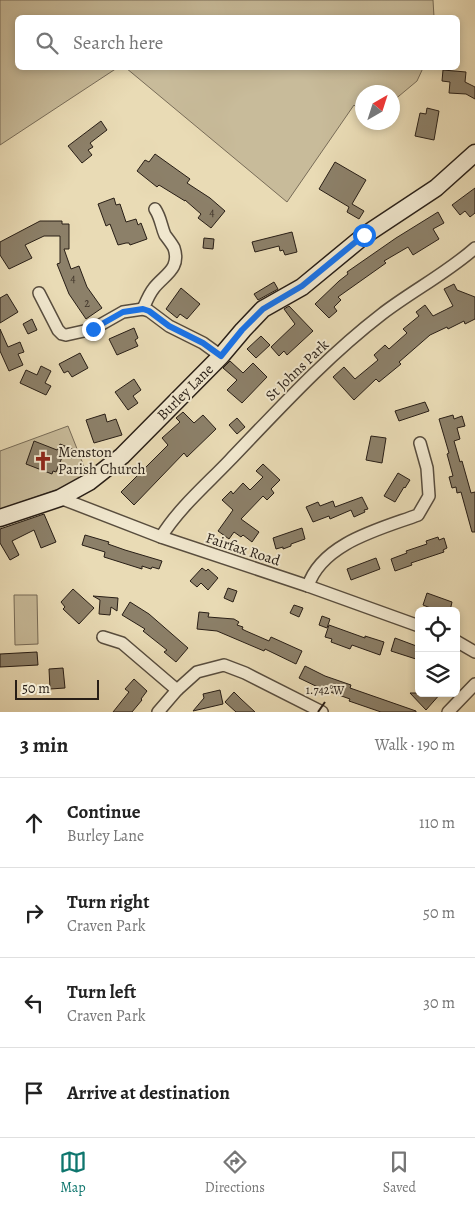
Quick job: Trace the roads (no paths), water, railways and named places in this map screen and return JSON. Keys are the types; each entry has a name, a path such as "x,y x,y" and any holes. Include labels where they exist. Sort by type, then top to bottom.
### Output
{"street":[{"name":"Burley Lane","path":"0,518 60,498 89,482 122,456 221,356 242,330 263,309 302,286 364,235 436,188 475,153"},
{"path":"143,309 155,286 168,276 173,268 175,259 174,248 164,232 160,217 155,209"},
{"name":"St Johns Park","path":"161,537 168,525 191,500 293,394 348,342 402,299 474,252"},
{"path":"39,293 58,330 62,334 66,335 93,329 123,312 143,309 149,311 169,326 203,343 221,356"},
{"path":"308,586 312,574 343,545 364,534 418,515 429,496 426,468 420,443"},
{"name":"Fairfax Road","path":"60,498 161,537 308,586 415,625"},
{"path":"103,637 122,643 177,690"},
{"path":"460,643 475,652"},
{"path":"158,712 177,690 197,672 224,665 245,673 316,711"},
{"path":"448,712 475,684"}],"place":[{"name":"Menston Parish Church","path":"43,461"}]}
